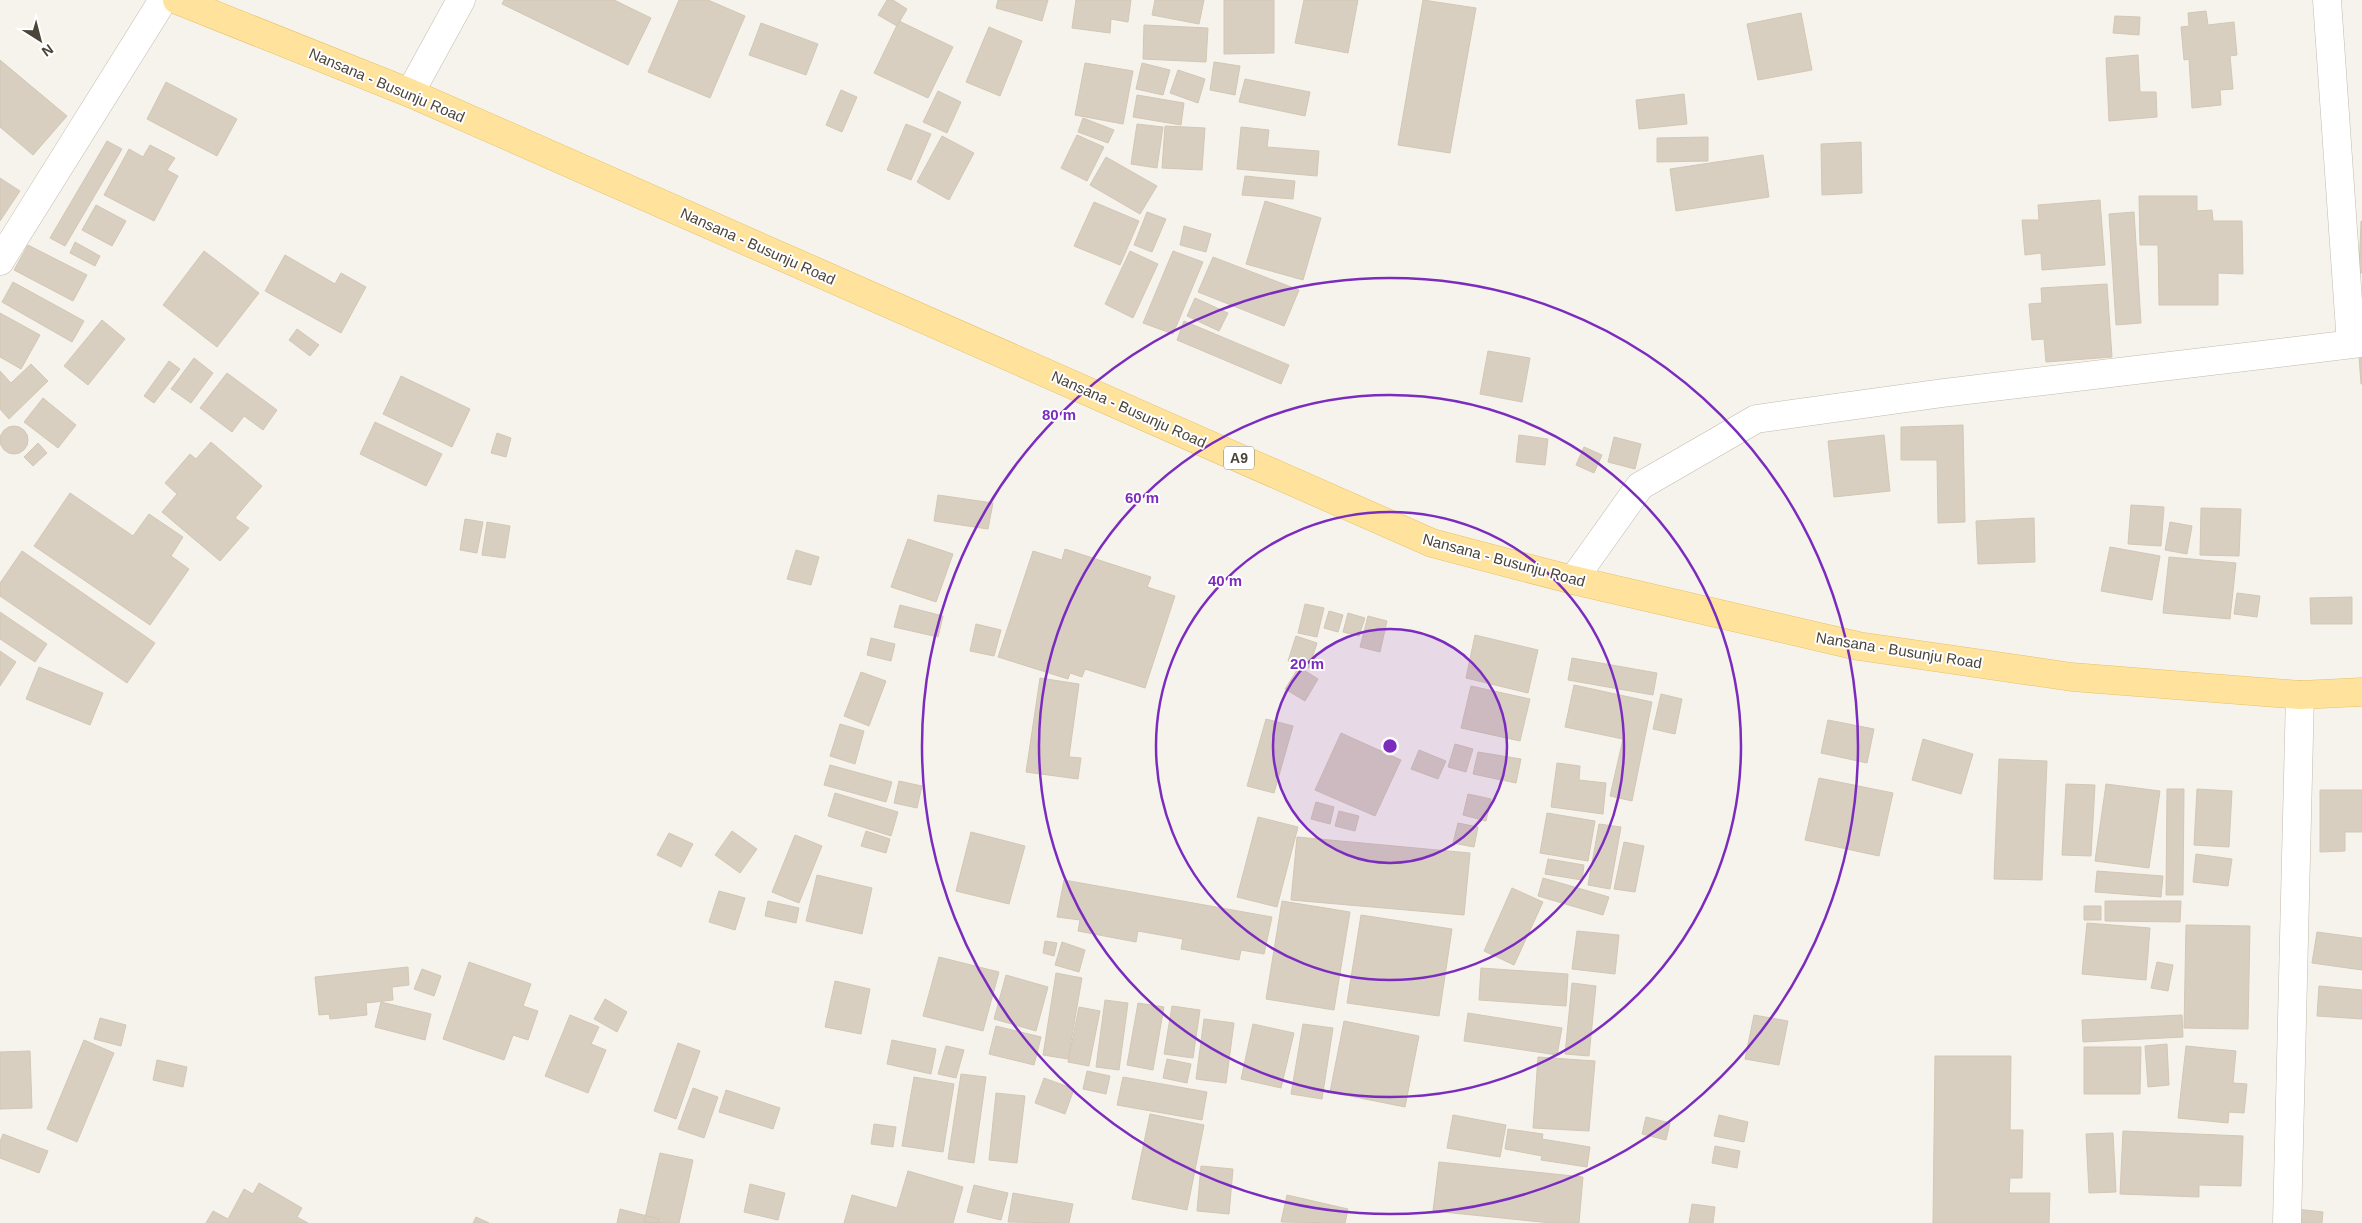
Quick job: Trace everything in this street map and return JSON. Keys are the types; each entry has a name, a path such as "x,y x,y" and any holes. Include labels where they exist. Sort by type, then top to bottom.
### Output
{"main road":[{"name":"Nansana - Busunju Road","path":"177,0 410,93 1432,543 1573,580 1858,646 2072,677 2300,695 2362,692"}],"street":[{"path":"0,261 163,0"},
{"path":"410,93 461,0"},
{"path":"1573,580 1640,486 1756,419 1952,392 2357,344 2327,0"},
{"path":"2287,1223 2300,695"}],"building":[{"path":"504,0 614,0 651,18 628,65 502,4"},
{"path":"679,0 708,0 745,16 710,98 648,72"},
{"path":"887,0 893,0 907,9 897,26 878,15"},
{"path":"998,0 1048,0 1042,21 996,8"},
{"path":"1076,0 1131,0 1128,22 1111,19 1110,33 1072,28"},
{"path":"1155,0 1204,0 1199,24 1152,15"},
{"path":"1224,0 1274,0 1274,53 1224,54"},
{"path":"1304,0 1358,0 1348,53 1295,43"},
{"path":"1423,0 1476,8 1450,153 1398,145"},
{"path":"2206,11 2208,25 2234,22 2237,55 2230,56 2233,89 2220,90 2221,105 2192,108 2189,59 2184,60 2181,27 2189,26 2188,13"},
{"path":"1801,13 1812,70 1758,80 1747,24"},
{"path":"2115,16 2140,17 2139,35 2113,33"},
{"path":"899,21 953,47 928,98 874,73"},
{"path":"761,23 818,44 806,75 749,55"},
{"path":"1144,25 1208,28 1206,62 1143,59"},
{"path":"989,27 1022,41 1000,96 966,82"},
{"path":"2138,55 2140,92 2156,92 2157,117 2109,121 2106,58"},
{"path":"0,60 67,116 33,155 0,127"},
{"path":"1214,62 1240,66 1235,95 1210,90"},
{"path":"1085,63 1133,71 1123,124 1075,115"},
{"path":"1142,63 1170,70 1163,95 1136,89"},
{"path":"1178,70 1205,79 1198,103 1170,93"},
{"path":"1245,79 1310,92 1305,116 1239,102"},
{"path":"166,82 237,119 217,156 147,119"},
{"path":"841,90 857,97 842,132 826,125"},
{"path":"938,91 961,102 947,133 923,122"},
{"path":"1684,94 1687,124 1639,129 1636,100"},
{"path":"1137,95 1184,103 1181,125 1133,117"},
{"path":"1083,118 1114,130 1108,143 1078,132"},
{"path":"906,124 931,134 911,180 887,170"},
{"path":"1137,124 1163,127 1157,168 1131,164"},
{"path":"1165,126 1205,128 1202,170 1162,168"},
{"path":"1241,127 1269,130 1267,147 1319,151 1317,176 1237,169"},
{"path":"1077,135 1104,147 1087,181 1061,168"},
{"path":"942,136 974,153 949,200 917,182"},
{"path":"1708,137 1708,161 1657,162 1657,138"},
{"path":"107,141 122,149 65,246 50,238"},
{"path":"1861,142 1862,193 1822,195 1821,144"},
{"path":"150,145 175,158 167,170 178,176 154,221 104,195 129,149 143,157"},
{"path":"1763,155 1769,197 1676,211 1670,169"},
{"path":"1106,157 1157,186 1140,214 1090,185"},
{"path":"1245,176 1295,181 1293,199 1242,195"},
{"path":"0,178 20,191 0,221"},
{"path":"2139,196 2197,196 2197,211 2212,210 2213,221 2242,221 2243,274 2218,273 2218,305 2159,305 2158,245 2140,245"},
{"path":"2100,200 2105,265 2042,270 2041,253 2025,255 2022,220 2039,220 2038,205"},
{"path":"1265,201 1321,218 1303,280 1246,264"},
{"path":"1094,202 1139,221 1120,265 1074,246"},
{"path":"96,205 126,221 112,246 82,230"},
{"path":"1147,212 1166,219 1152,252 1134,245"},
{"path":"2134,212 2141,323 2116,325 2109,214"},
{"path":"2361,221 2362,273 2359,273"},
{"path":"1184,226 1211,234 1206,252 1180,245"},
{"path":"75,242 100,256 95,266 70,253"},
{"path":"28,245 87,275 73,301 14,270"},
{"path":"204,251 259,293 217,347 163,305"},
{"path":"1130,251 1158,264 1133,318 1105,304"},
{"path":"1173,251 1203,262 1173,334 1143,323"},
{"path":"285,255 335,284 341,273 366,287 341,333 265,291"},
{"path":"1213,257 1299,290 1284,326 1198,292"},
{"path":"13,282 84,321 72,342 2,302"},
{"path":"2107,284 2112,357 2046,362 2044,339 2032,340 2029,304 2042,303 2041,288"},
{"path":"1195,298 1228,313 1219,331 1187,316"},
{"path":"0,313 40,335 21,369 0,357"},
{"path":"102,320 125,339 88,385 64,366"},
{"path":"1184,321 1289,365 1281,384 1177,340"},
{"path":"297,329 319,345 310,356 289,340"},
{"path":"1488,351 1530,358 1522,402 1480,394"},
{"path":"2362,355 2362,384 2361,384 2359,356"},
{"path":"194,358 213,373 191,403 171,389"},
{"path":"169,361 180,369 154,403 144,396"},
{"path":"31,364 48,381 9,419 0,409 0,371 11,383"},
{"path":"227,373 277,410 263,430 244,416 232,432 200,408"},
{"path":"401,376 470,409 452,447 383,414"},
{"path":"43,398 76,425 58,448 24,422"},
{"path":"375,422 442,454 426,486 360,454"},
{"path":"1963,425 1965,522 1938,523 1937,460 1901,460 1901,427"},
{"path":"14,426 24,430 28,440 24,450 14,454 4,450 0,440 4,430"},
{"path":"497,433 511,438 506,457 491,453"},
{"path":"1519,435 1548,439 1545,465 1516,462"},
{"path":"1884,435 1890,491 1834,497 1828,441"},
{"path":"1614,437 1641,444 1635,469 1608,462"},
{"path":"211,442 262,486 235,518 249,528 220,561 162,512 177,494 165,483 190,454 196,459"},
{"path":"38,443 47,453 33,466 24,457"},
{"path":"1584,447 1602,455 1594,473 1576,465"},
{"path":"70,493 133,536 149,514 183,537 171,556 189,569 150,625 34,546"},
{"path":"938,495 993,503 988,529 934,521"},
{"path":"2131,505 2164,507 2161,546 2128,544"},
{"path":"2201,508 2241,509 2239,556 2200,555"},
{"path":"2034,518 2035,562 1978,564 1976,521"},
{"path":"465,519 483,522 477,553 460,550"},
{"path":"487,522 510,526 505,558 482,555"},
{"path":"2170,522 2192,526 2187,554 2165,550"},
{"path":"908,539 953,554 936,602 891,587"},
{"path":"2110,547 2160,556 2152,600 2101,591"},
{"path":"1065,549 1151,577 1147,587 1175,596 1145,688 1085,669 1082,677 1070,673 1068,679 998,657 1033,551 1062,560"},
{"path":"796,550 819,557 811,585 787,579"},
{"path":"22,551 155,643 127,683 0,596 0,583"},
{"path":"2169,557 2236,563 2230,619 2163,613"},
{"path":"2237,593 2260,596 2257,617 2234,614"},
{"path":"2352,597 2352,624 2311,624 2310,598"},
{"path":"1305,604 1324,608 1317,637 1298,633"},
{"path":"900,605 943,616 938,637 894,627"},
{"path":"1329,611 1343,615 1338,632 1324,628"},
{"path":"0,612 47,644 35,662 0,639"},
{"path":"1348,613 1365,618 1359,636 1343,632"},
{"path":"1368,616 1387,621 1380,652 1360,647"},
{"path":"976,624 1001,630 994,656 970,651"},
{"path":"1475,635 1538,650 1528,693 1466,678"},
{"path":"1296,636 1317,643 1309,668 1288,661"},
{"path":"871,638 895,644 891,661 867,655"},
{"path":"0,651 16,662 0,686"},
{"path":"1572,658 1657,673 1653,695 1568,680"},
{"path":"39,667 103,693 90,725 26,699"},
{"path":"1299,667 1318,679 1305,701 1285,689"},
{"path":"861,672 886,681 869,726 844,716"},
{"path":"1040,678 1079,684 1069,757 1081,758 1078,779 1026,772"},
{"path":"1574,685 1652,702 1632,801 1610,796 1623,739 1565,727"},
{"path":"1471,686 1530,699 1520,741 1461,728"},
{"path":"1661,694 1682,699 1675,734 1653,729"},
{"path":"1266,719 1293,726 1274,793 1247,786"},
{"path":"1828,720 1874,729 1867,763 1821,753"},
{"path":"840,724 864,731 855,764 830,756"},
{"path":"1341,733 1401,760 1375,816 1315,790"},
{"path":"1923,739 1973,754 1961,794 1912,780"},
{"path":"1455,744 1473,749 1466,772 1448,767"},
{"path":"1419,750 1446,761 1438,779 1411,769"},
{"path":"1478,752 1521,759 1516,783 1473,774"},
{"path":"1999,759 2047,761 2042,880 1994,879"},
{"path":"1557,763 1580,766 1579,780 1606,783 1603,814 1551,807"},
{"path":"830,765 892,782 886,802 824,785"},
{"path":"1819,778 1893,793 1879,856 1805,840"},
{"path":"899,781 922,786 917,808 894,803"},
{"path":"2066,784 2095,785 2091,856 2062,855"},
{"path":"2106,784 2160,791 2149,868 2095,861"},
{"path":"2167,789 2184,789 2183,895 2166,895"},
{"path":"2197,789 2232,791 2229,847 2194,845"},
{"path":"2320,790 2362,790 2362,832 2345,832 2345,851 2320,852"},
{"path":"835,793 898,812 891,836 828,816"},
{"path":"1468,794 1491,799 1486,821 1463,815"},
{"path":"1316,802 1334,807 1330,824 1311,819"},
{"path":"1339,811 1359,816 1355,831 1335,826"},
{"path":"1547,813 1595,821 1588,861 1540,853"},
{"path":"1258,817 1298,827 1277,907 1237,897"},
{"path":"1458,823 1478,827 1474,847 1453,843"},
{"path":"1599,824 1621,827 1610,889 1588,885"},
{"path":"732,831 757,849 740,873 715,855"},
{"path":"866,831 890,839 886,853 861,846"},
{"path":"971,832 1025,846 1009,904 956,891"},
{"path":"669,833 693,844 681,867 657,855"},
{"path":"795,835 822,846 799,903 772,892"},
{"path":"1297,837 1470,853 1464,915 1291,900"},
{"path":"1624,842 1644,846 1635,892 1614,889"},
{"path":"2196,854 2232,859 2228,886 2193,882"},
{"path":"1548,859 1584,865 1582,880 1545,874"},
{"path":"2097,871 2163,876 2161,897 2095,892"},
{"path":"817,875 872,888 862,934 806,921"},
{"path":"1543,878 1609,897 1603,915 1538,896"},
{"path":"1064,880 1272,917 1264,954 1241,950 1239,960 1181,949 1183,939 1138,931 1136,942 1078,931 1080,920 1057,917"},
{"path":"1512,888 1543,902 1514,965 1484,951"},
{"path":"719,891 745,898 735,930 709,922"},
{"path":"768,901 799,908 796,923 765,916"},
{"path":"1282,901 1350,912 1334,1010 1266,999"},
{"path":"2105,901 2181,901 2180,922 2105,921"},
{"path":"2084,906 2101,906 2101,920 2084,920"},
{"path":"1361,915 1452,929 1439,1016 1347,1003"},
{"path":"2087,923 2150,928 2146,980 2082,974"},
{"path":"2186,925 2250,926 2248,1029 2184,1028"},
{"path":"1577,931 1619,935 1615,974 1572,969"},
{"path":"2317,932 2362,938 2362,970 2312,963"},
{"path":"1045,941 1057,943 1054,956 1043,953"},
{"path":"1062,942 1085,950 1079,972 1055,965"},
{"path":"939,957 999,972 983,1031 923,1016"},
{"path":"469,962 531,984 523,1006 538,1011 528,1040 513,1035 504,1060 443,1039"},
{"path":"2157,962 2173,965 2168,991 2151,988"},
{"path":"408,967 409,985 392,987 393,1000 366,1003 367,1015 330,1019 329,1014 319,1015 315,977"},
{"path":"1481,968 1568,974 1566,1006 1479,1000"},
{"path":"422,969 441,976 434,996 414,989"},
{"path":"1056,973 1082,978 1068,1059 1043,1055"},
{"path":"1006,975 1048,987 1036,1031 994,1019"},
{"path":"835,981 870,989 861,1034 825,1027"},
{"path":"1572,983 1596,986 1589,1056 1565,1054"},
{"path":"2319,986 2362,990 2362,1019 2317,1016"},
{"path":"605,999 627,1012 617,1032 594,1019"},
{"path":"1105,1000 1128,1003 1119,1070 1096,1067"},
{"path":"381,1002 431,1014 425,1040 375,1027"},
{"path":"1138,1003 1164,1007 1153,1070 1127,1065"},
{"path":"1172,1006 1200,1010 1193,1058 1164,1054"},
{"path":"1079,1007 1100,1011 1089,1066 1068,1062"},
{"path":"1468,1013 1562,1028 1557,1055 1464,1041"},
{"path":"570,1015 599,1027 591,1044 606,1050 588,1093 545,1076"},
{"path":"1754,1015 1788,1021 1779,1065 1745,1059"},
{"path":"2182,1015 2183,1037 2083,1042 2082,1020"},
{"path":"100,1018 126,1025 121,1046 94,1039"},
{"path":"1204,1019 1234,1023 1226,1083 1196,1079"},
{"path":"1344,1021 1419,1036 1405,1107 1330,1092"},
{"path":"1253,1024 1294,1033 1281,1088 1241,1079"},
{"path":"1303,1024 1333,1028 1322,1099 1291,1094"},
{"path":"996,1026 1041,1037 1034,1065 989,1054"},
{"path":"84,1040 114,1053 77,1142 47,1129"},
{"path":"892,1040 936,1049 931,1074 887,1064"},
{"path":"678,1043 700,1051 676,1119 654,1111"},
{"path":"2167,1044 2169,1085 2148,1087 2145,1046"},
{"path":"946,1046 964,1050 956,1078 938,1074"},
{"path":"2186,1046 2236,1051 2233,1083 2247,1084 2244,1113 2229,1112 2228,1123 2178,1118"},
{"path":"2084,1047 2141,1047 2140,1094 2084,1094"},
{"path":"30,1051 32,1108 0,1109 0,1052"},
{"path":"1935,1056 2011,1056 2010,1130 2023,1130 2022,1178 2010,1178 2009,1193 2050,1193 2049,1223 1933,1223"},
{"path":"1538,1057 1595,1061 1589,1131 1533,1128"},
{"path":"1167,1059 1191,1064 1187,1083 1163,1078"},
{"path":"157,1060 187,1067 183,1087 153,1080"},
{"path":"1087,1071 1110,1076 1106,1094 1083,1089"},
{"path":"961,1074 986,1077 974,1163 948,1159"},
{"path":"914,1077 954,1084 943,1152 902,1146"},
{"path":"1123,1077 1207,1092 1202,1120 1117,1105"},
{"path":"1044,1078 1074,1089 1065,1114 1035,1103"},
{"path":"693,1088 718,1097 704,1138 678,1129"},
{"path":"726,1090 780,1108 773,1129 719,1112"},
{"path":"996,1093 1025,1096 1017,1163 989,1160"},
{"path":"1150,1114 1204,1125 1187,1210 1132,1199"},
{"path":"1453,1115 1506,1125 1500,1157 1447,1148"},
{"path":"1719,1115 1748,1122 1744,1142 1714,1136"},
{"path":"1646,1117 1670,1123 1666,1140 1642,1134"},
{"path":"874,1124 896,1127 893,1147 871,1144"},
{"path":"1508,1129 1543,1134 1542,1139 1590,1147 1587,1167 1541,1160 1542,1156 1505,1149"},
{"path":"2123,1131 2243,1136 2241,1186 2199,1185 2199,1197 2120,1194"},
{"path":"2113,1133 2116,1192 2089,1193 2086,1134"},
{"path":"3,1134 48,1151 39,1173 0,1158 0,1142"},
{"path":"1715,1146 1740,1151 1737,1168 1712,1163"},
{"path":"660,1153 693,1160 679,1223 644,1222"},
{"path":"1439,1162 1583,1177 1579,1223 1551,1223 1433,1211"},
{"path":"1201,1166 1233,1169 1229,1214 1197,1211"},
{"path":"908,1171 963,1187 953,1223 844,1223 852,1195 897,1208"},
{"path":"259,1183 302,1208 297,1217 308,1223 206,1223 213,1211 228,1219 244,1189 253,1194"},
{"path":"750,1184 785,1193 778,1220 744,1212"},
{"path":"974,1185 1008,1193 1001,1220 967,1212"},
{"path":"1013,1193 1073,1204 1069,1223 1008,1222"},
{"path":"1287,1195 1348,1209 1345,1223 1281,1222"},
{"path":"1692,1204 1715,1207 1713,1223 1689,1223"},
{"path":"620,1209 659,1219 658,1223 617,1223"},
{"path":"2296,1209 2323,1212 2322,1223 2294,1223"},
{"path":"476,1217 489,1223 473,1223"}]}
